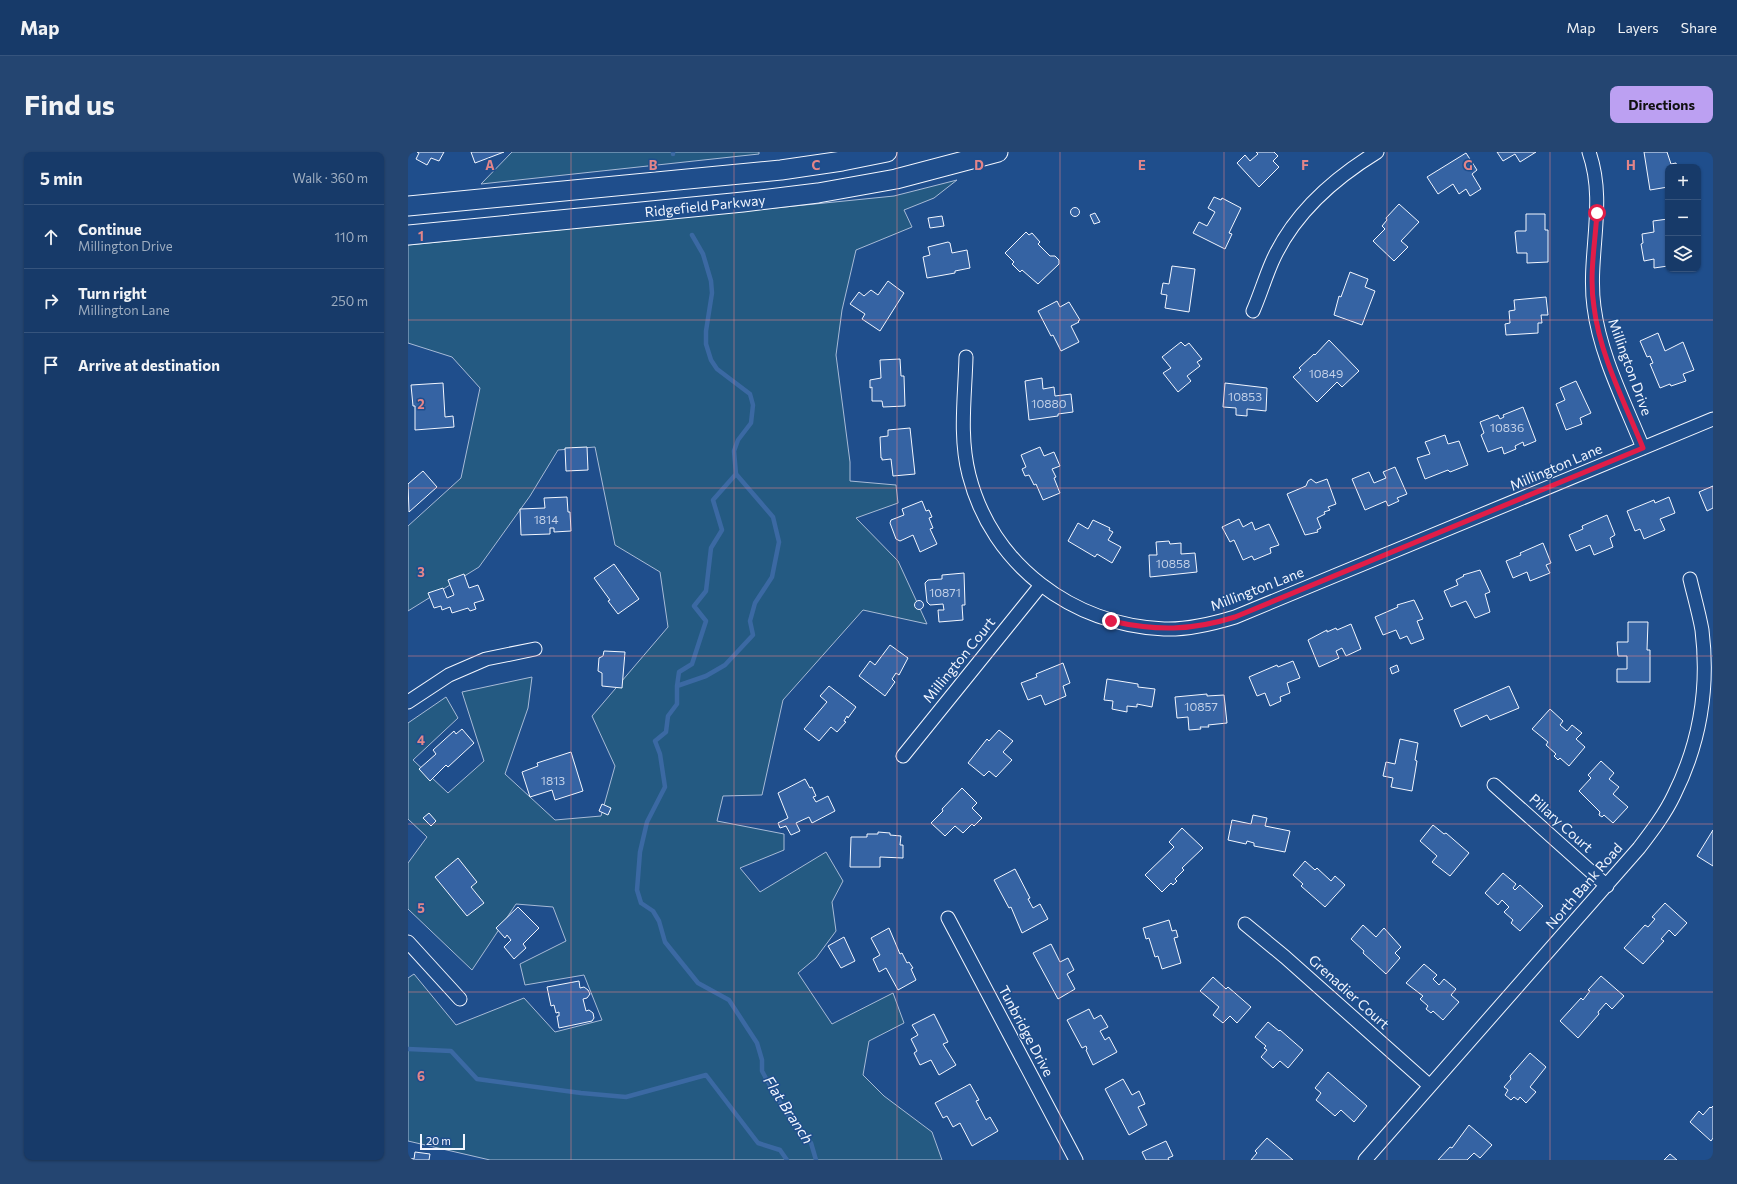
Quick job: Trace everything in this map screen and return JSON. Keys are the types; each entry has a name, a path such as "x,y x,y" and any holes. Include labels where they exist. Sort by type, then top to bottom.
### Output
{"main road":[{"name":"Ridgefield Parkway","path":"408,206 781,170 842,161 888,152"},
{"name":"Ridgefield Parkway","path":"408,235 743,202 818,193 896,179 998,152"}],"street":[{"path":"1253,311 1272,261 1293,225 1311,203 1333,182 1354,166 1377,152"},
{"name":"Millington Drive","path":"1589,152 1596,185 1597,206 1592,278 1593,306 1596,324 1605,354 1643,448"},
{"name":"Millington Lane","path":"966,357 963,435 971,482 989,526 1017,563 1041,585 1075,607 1111,621 1136,626 1164,629 1190,628 1235,617 1713,419"},
{"name":"North Bank Road","path":"1365,1160 1607,886 1653,829 1674,795 1691,754 1709,687 1701,629 1690,580"},
{"name":"Millington Court","path":"902,756 1041,585"},
{"path":"408,702 449,676 486,659 535,649"},
{"name":"Pillary Court","path":"1494,785 1607,886"},
{"name":"Tunbridge Drive","path":"948,918 1076,1160"},
{"name":"Grenadier Court","path":"1245,924 1285,957 1430,1086"},
{"path":"408,942 460,999"}],"shaded area":[{"path":"512,152 759,152 759,154 481,184"},
{"path":"957,180 934,198 904,210 912,227 856,250 842,310 836,355 850,462 850,481 896,485 898,503 856,518 898,561 927,624 863,610 783,700 762,795 723,796 717,821 784,834 784,850 740,868 760,892 826,852 843,881 832,902 836,931 816,958 798,973 832,1024 893,993 904,1023 869,1041 863,1075 884,1096 932,1132 942,1160 490,1160 408,1141 408,978 414,974 456,1025 524,998 555,1032 602,1020 584,975 525,985 520,964 566,941 553,907 516,904 472,970 408,909 408,863 427,837 408,819 408,723 446,697 458,718 413,760 448,793 484,761 462,692 532,677 528,708 505,774 555,820 601,816 615,766 592,716 668,627 660,572 615,545 595,447 558,450 530,496 479,567 408,611 408,526 461,478 480,388 452,357 408,343 408,245 894,196"}],"building":[{"path":"417,152 444,152 439,161 431,158 427,165 416,159 419,153"},
{"path":"471,152 504,152 475,163"},
{"path":"1256,152 1274,152 1278,156 1273,161 1279,167 1259,187 1237,163 1245,155 1250,161 1258,154"},
{"path":"1497,152 1536,152 1520,162 1515,154 1503,161"},
{"path":"1644,152 1667,152 1671,164 1665,164 1665,188 1650,190"},
{"path":"1466,153 1477,170 1472,174 1481,189 1470,196 1466,189 1459,194 1453,184 1438,194 1427,177"},
{"path":"1214,197 1221,200 1222,198 1241,208 1229,233 1232,234 1225,249 1193,233 1199,222 1207,226 1215,212 1208,208"},
{"path":"1399,204 1419,222 1401,241 1408,247 1394,261 1373,241 1385,229 1382,226 1387,220 1386,218"},
{"path":"1075,207 1080,212 1075,217 1070,212"},
{"path":"1095,213 1100,222 1094,224 1090,215"},
{"path":"1526,214 1545,214 1545,230 1548,230 1548,262 1527,263 1527,253 1517,253 1515,232 1526,231"},
{"path":"942,216 944,226 930,228 928,218"},
{"path":"1665,219 1665,266 1654,268 1654,259 1644,261 1641,244 1643,243 1642,234 1654,232 1653,221"},
{"path":"1026,232 1029,235 1032,233 1040,242 1038,244 1050,256 1055,256 1059,260 1059,264 1038,284 1022,270 1020,272 1012,264 1014,262 1005,253"},
{"path":"948,242 950,243 952,253 967,250 970,268 955,271 955,273 927,278 923,257 930,255 928,247"},
{"path":"1172,266 1195,269 1189,312 1165,308 1167,295 1161,294 1163,283 1169,284"},
{"path":"1350,272 1368,279 1365,287 1375,291 1362,325 1334,315 1339,296 1341,297"},
{"path":"888,281 904,293 880,331 862,319 865,314 850,304 859,292 864,296 871,290 878,295"},
{"path":"1546,297 1548,315 1541,315 1542,323 1538,323 1538,333 1506,335 1505,324 1510,323 1509,311 1515,310 1514,300"},
{"path":"1057,301 1060,307 1069,302 1080,320 1071,326 1079,342 1061,351 1038,311"},
{"path":"1658,333 1665,351 1683,342 1694,370 1683,374 1686,381 1671,386 1670,384 1660,388 1650,364 1653,363 1650,356 1647,357 1640,341"},
{"path":"1329,340 1359,371 1342,387 1337,382 1317,402 1293,377 1301,370 1299,368 1314,354 1315,355"},
{"path":"1181,342 1185,346 1189,343 1202,359 1197,362 1200,366 1187,376 1191,381 1178,392 1163,373 1171,368 1162,357"},
{"path":"900,359 901,376 904,376 905,406 883,407 882,401 872,401 872,387 870,388 870,380 881,378 880,360"},
{"path":"1042,378 1043,389 1054,387 1055,396 1071,394 1073,412 1058,414 1058,416 1029,420 1025,381"},
{"path":"1576,381 1591,413 1580,418 1582,424 1566,430 1556,404 1565,400 1560,388"},
{"path":"443,383 445,417 453,416 454,427 415,430 415,406 413,406 411,385"},
{"path":"1225,383 1267,388 1266,411 1247,409 1247,416 1236,415 1236,408 1223,407"},
{"path":"1523,407 1536,441 1524,446 1523,442 1515,446 1516,449 1504,454 1502,447 1488,452 1481,435 1484,433 1480,422 1498,415 1500,419 1504,417 1503,415"},
{"path":"910,428 915,474 893,476 891,459 882,460 881,458 880,437 888,436 888,430"},
{"path":"1445,435 1448,444 1459,441 1468,465 1450,472 1448,470 1425,479 1417,458 1430,454 1425,442"},
{"path":"587,447 588,470 566,471 565,448"},
{"path":"1040,447 1044,456 1054,452 1060,466 1052,469 1056,477 1054,478 1060,493 1043,500 1036,484 1034,485 1029,475 1025,476 1022,469 1026,467 1021,455"},
{"path":"1395,467 1407,494 1397,498 1399,501 1388,506 1386,501 1365,510 1352,479 1369,472 1374,483 1386,478 1383,472"},
{"path":"423,471 437,487 409,512 408,484"},
{"path":"1311,479 1316,483 1327,479 1336,504 1328,507 1330,510 1324,512 1325,514 1317,518 1321,528 1317,530 1318,532 1305,535 1287,494 1306,486 1308,481"},
{"path":"1713,486 1713,508 1707,511 1699,492"},
{"path":"567,497 568,512 570,512 571,531 554,532 554,528 550,528 550,534 521,535 520,509 545,508 544,498"},
{"path":"1669,497 1675,513 1660,519 1665,530 1644,539 1640,529 1635,531 1627,511 1654,500 1655,503"},
{"path":"922,501 926,511 929,510 932,517 929,518 933,528 930,529 937,544 920,552 913,535 900,541 896,539 890,523 891,520 904,515 902,509"},
{"path":"1607,515 1615,535 1610,538 1613,547 1594,555 1590,545 1576,551 1569,535 1583,529 1582,526"},
{"path":"1239,519 1243,527 1252,522 1255,530 1269,524 1279,545 1270,548 1271,553 1254,560 1252,556 1243,560 1234,540 1230,542 1222,527"},
{"path":"1093,520 1110,528 1109,530 1113,532 1108,540 1121,547 1112,563 1097,554 1095,557 1068,541 1078,523 1088,529"},
{"path":"1169,541 1170,544 1181,543 1181,554 1195,553 1197,572 1150,577 1149,555 1157,555 1156,542"},
{"path":"1543,543 1551,563 1546,565 1550,573 1530,581 1527,572 1513,578 1506,561"},
{"path":"614,564 639,599 618,614 594,578"},
{"path":"1480,570 1490,592 1485,594 1490,612 1475,618 1466,601 1451,607 1444,591 1458,585 1456,580 1464,576 1463,575"},
{"path":"964,573 965,605 962,605 963,620 939,622 938,610 944,610 943,604 930,605 927,602 925,583 928,580 942,579 942,575"},
{"path":"464,574 469,588 478,585 484,600 474,603 476,609 470,611 468,608 452,613 450,607 442,610 441,606 434,608 428,593 443,588 447,598 454,595 448,580"},
{"path":"1414,600 1423,619 1417,621 1424,639 1411,644 1407,636 1400,639 1396,630 1383,635 1375,617 1398,607 1397,605"},
{"path":"917,601 921,601 923,605 921,609 917,609 915,607 915,603"},
{"path":"1628,622 1648,622 1647,650 1650,650 1650,682 1617,682 1617,669 1627,669 1627,656 1618,656 1617,642 1628,642"},
{"path":"1351,624 1361,649 1346,656 1342,648 1336,651 1339,658 1319,667 1308,640 1327,630 1327,632 1336,628 1337,630"},
{"path":"890,645 908,658 899,675 896,673 892,679 895,682 885,696 859,676 870,661 875,665"},
{"path":"604,651 625,652 622,688 602,686 602,673 598,671 599,658 603,656"},
{"path":"1293,661 1300,678 1287,683 1290,693 1280,697 1281,701 1270,706 1265,693 1257,696 1249,677 1277,665 1278,667"},
{"path":"1063,663 1070,683 1063,686 1066,696 1045,705 1041,695 1028,700 1021,683 1037,677 1036,674"},
{"path":"1397,665 1399,671 1392,674 1390,668"},
{"path":"1107,679 1138,684 1138,687 1155,689 1152,707 1137,704 1137,707 1127,706 1127,712 1112,709 1113,701 1104,700"},
{"path":"829,686 856,707 848,718 847,716 844,721 846,722 837,732 831,727 819,741 804,729 827,702 820,696"},
{"path":"1509,686 1519,708 1490,720 1487,715 1461,727 1454,710"},
{"path":"1207,694 1207,696 1224,695 1227,723 1208,725 1209,727 1200,727 1201,729 1189,730 1188,717 1177,718 1175,697"},
{"path":"1550,709 1563,721 1560,725 1567,731 1572,725 1582,733 1576,739 1585,747 1569,766 1560,758 1558,760 1554,756 1556,754 1546,745 1548,742 1532,729"},
{"path":"462,729 474,743 448,767 446,765 430,781 419,769 436,754 433,750 454,731 456,734"},
{"path":"999,730 1013,741 1003,752 1012,760 996,777 989,771 984,776 968,763 987,739 989,741"},
{"path":"1400,739 1418,743 1415,760 1417,761 1412,791 1391,787 1393,778 1383,776 1386,762 1395,764"},
{"path":"571,752 583,791 555,800 552,790 530,797 522,772 538,766 537,763"},
{"path":"1601,761 1614,773 1609,779 1619,787 1613,794 1628,807 1613,823 1604,815 1602,817 1599,815 1600,812 1579,791 1591,778 1588,775"},
{"path":"805,779 810,788 812,787 816,796 813,797 816,802 828,796 835,811 812,823 809,817 796,823 800,831 791,835 786,826 780,828 778,823 788,818 778,793"},
{"path":"962,788 977,803 972,808 982,818 974,826 972,824 963,833 955,826 945,836 931,823"},
{"path":"602,804 611,808 608,815 599,811"},
{"path":"429,813 436,821 431,826 423,818"},
{"path":"1253,815 1267,818 1265,826 1290,831 1285,852 1254,846 1254,843 1247,841 1246,844 1228,840 1232,820 1251,824"},
{"path":"1433,825 1444,834 1446,833 1469,853 1450,876 1432,862 1437,856 1420,841"},
{"path":"1182,828 1203,848 1182,868 1184,870 1175,879 1177,881 1173,885 1171,883 1162,892 1145,875 1174,847 1169,842"},
{"path":"1713,830 1713,866 1697,856"},
{"path":"878,832 901,836 900,845 903,845 903,858 880,857 880,867 850,867 851,837 867,837 867,834 878,834"},
{"path":"458,858 477,882 471,887 484,903 467,916 435,877"},
{"path":"1305,861 1315,870 1317,868 1331,881 1335,876 1345,885 1325,907 1301,886 1303,884 1293,875"},
{"path":"1015,869 1030,898 1028,899 1033,908 1040,904 1048,919 1022,933 1011,907 1009,908 994,880"},
{"path":"1503,873 1516,884 1513,888 1515,890 1520,885 1543,906 1520,931 1511,923 1513,920 1504,912 1509,907 1502,900 1498,905 1485,893"},
{"path":"1665,903 1687,923 1675,936 1669,930 1661,939 1664,941 1643,964 1624,948 1645,925 1648,927 1655,919 1652,917"},
{"path":"518,907 539,928 523,944 526,948 514,959 504,947 511,940 507,935 505,938 496,928"},
{"path":"1169,920 1172,931 1176,930 1178,937 1174,938 1181,963 1162,969 1158,956 1155,957 1149,938 1146,939 1143,928"},
{"path":"1363,925 1376,937 1384,928 1401,947 1395,953 1400,958 1386,974 1363,953 1364,951 1351,939"},
{"path":"889,928 900,954 902,953 907,963 909,962 913,968 911,969 916,980 898,990 886,968 879,972 873,959 880,955 871,938"},
{"path":"844,937 855,961 841,968 828,946"},
{"path":"1051,944 1060,962 1068,958 1074,970 1067,974 1075,989 1058,999 1033,953"},
{"path":"1424,964 1437,975 1433,979 1439,985 1444,979 1456,989 1451,995 1459,1002 1443,1020 1433,1011 1431,1013 1426,1009 1428,1006 1420,999 1423,996 1406,983"},
{"path":"1601,976 1624,996 1612,1009 1606,1003 1598,1012 1599,1014 1578,1038 1560,1021 1581,998 1583,1000 1590,991 1588,990"},
{"path":"1213,977 1226,989 1228,987 1251,1007 1237,1023 1230,1016 1223,1023 1213,1015 1219,1007 1200,991"},
{"path":"579,981 580,988 584,987 590,994 587,998 583,999 586,1011 589,1010 593,1013 594,1018 592,1021 559,1028 557,1016 559,1016 559,1012 556,1013 554,1005 551,1006 547,987"},
{"path":"1089,1009 1094,1019 1101,1015 1108,1027 1100,1031 1105,1040 1109,1037 1117,1052 1093,1065 1086,1050 1086,1046 1082,1048 1067,1020"},
{"path":"934,1014 948,1042 943,1044 956,1065 939,1075 931,1060 920,1065 914,1053 917,1051 911,1039 918,1035 912,1025"},
{"path":"1268,1022 1279,1031 1280,1030 1303,1050 1288,1068 1280,1061 1273,1068 1261,1057 1267,1050 1264,1048 1266,1046 1255,1037"},
{"path":"1530,1053 1546,1067 1530,1087 1536,1092 1526,1103 1520,1097 1518,1100 1514,1097 1511,1100 1505,1095 1508,1090 1504,1087 1511,1079 1510,1076"},
{"path":"1328,1072 1367,1106 1354,1122 1341,1110 1335,1116 1316,1100 1321,1093 1315,1088"},
{"path":"1123,1079 1132,1095 1139,1091 1145,1104 1138,1107 1147,1125 1129,1135 1105,1089"},
{"path":"970,1084 979,1100 976,1101 986,1120 990,1117 998,1131 972,1146 960,1123 953,1127 947,1116 943,1118 935,1103"},
{"path":"1713,1106 1713,1138 1711,1141 1690,1122 1699,1111 1703,1115 1710,1107 1711,1108"},
{"path":"1469,1125 1492,1145 1480,1158 1474,1153 1467,1160 1438,1160 1450,1147 1452,1148"},
{"path":"1267,1138 1293,1160 1251,1160 1257,1153 1255,1151"},
{"path":"1166,1141 1173,1156 1168,1158 1169,1160 1146,1160 1142,1152"},
{"path":"415,1152 430,1154 429,1160 408,1160 408,1158 414,1159"},
{"path":"1670,1154 1677,1160 1664,1160"}],"waterway":[{"name":"Flat Branch","path":"692,235 703,254 711,281 712,293 706,331 706,344 711,360 717,369 750,394 753,405 751,423 738,440 734,451 736,474 773,517 779,542 772,577 755,603 750,621 753,635 725,665 706,676 677,686 677,704 668,716 666,732 655,741 660,754 665,787 647,822 640,852 637,890 641,903 653,911 659,921 665,942 698,983 729,1000 757,1043 762,1060 762,1071 790,1118 811,1143 816,1160"},
{"path":"677,686 679,672 692,664 706,621 694,606 706,591 711,548 722,530 713,500 736,474"},
{"path":"408,1049 451,1051 477,1079 581,1093 626,1097 706,1075 758,1143 780,1150 787,1160"}],"route":[{"path":"1111,621 1136,626 1164,629 1190,628 1235,617 1643,448 1605,354 1593,306 1592,278 1597,213"}]}
